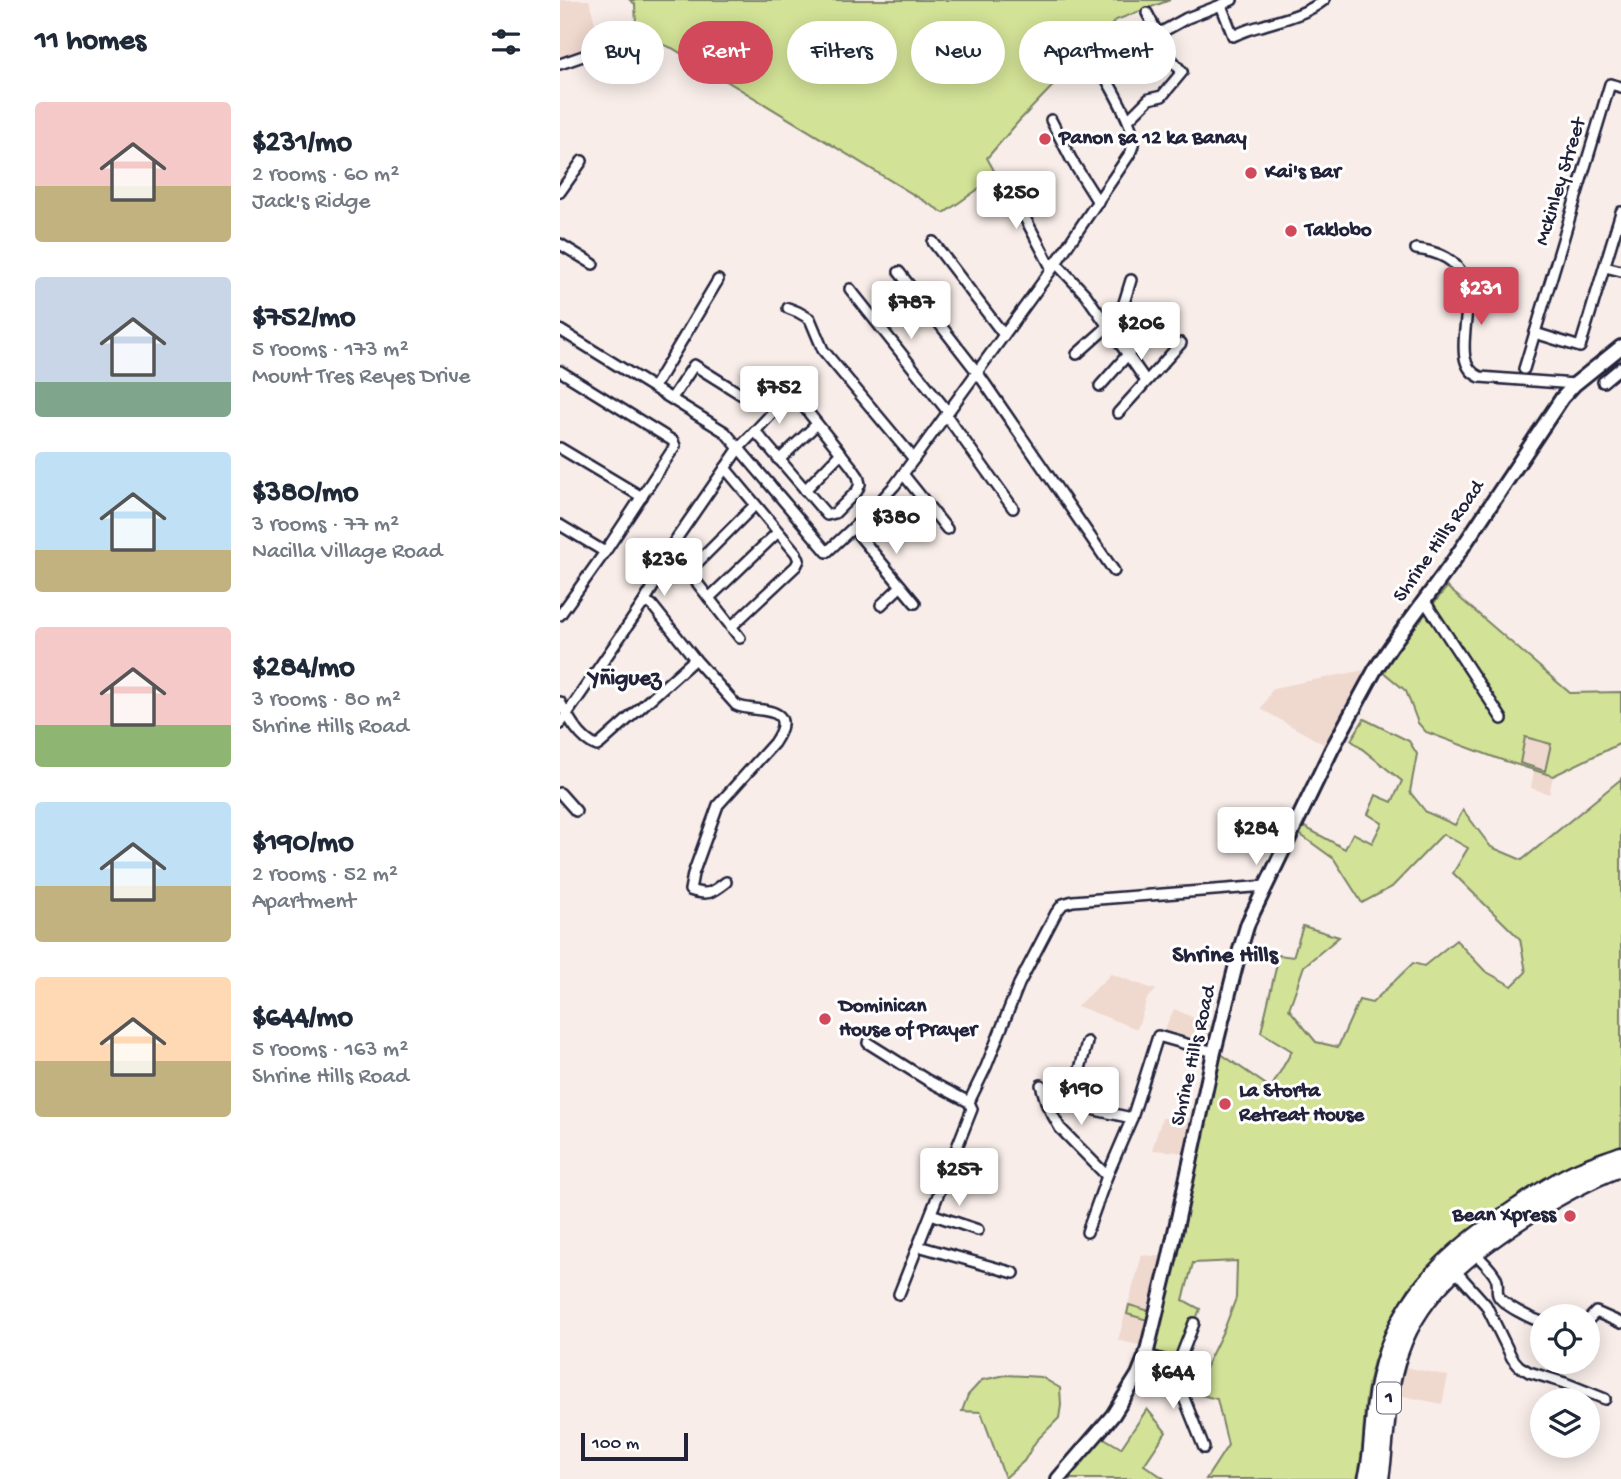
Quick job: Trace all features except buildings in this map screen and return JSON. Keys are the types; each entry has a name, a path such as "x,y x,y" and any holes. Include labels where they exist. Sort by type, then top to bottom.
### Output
{"highway":[{"name":"1","path":"1367,1479 1376,1403 1388,1349 1411,1303 1429,1278 1450,1265 1497,1220 1580,1170 1621,1155"},
{"name":"1","path":"1469,1248 1586,1181 1621,1167"},
{"name":"1","path":"1380,1479 1387,1406 1396,1360 1421,1310 1450,1265"}],"street":[{"path":"1176,25 1232,0"},
{"path":"1221,5 1233,36 1300,15 1324,0"},
{"path":"1147,13 1151,21"},
{"path":"560,64 581,57"},
{"path":"1176,65 1182,72 1176,79"},
{"path":"560,330 720,429 827,552 886,495 903,474 1054,266 1132,149 1132,132 1128,120 1108,84"},
{"path":"1128,120 1149,99 1162,96 1172,84"},
{"name":"Mckinley Street","path":"1524,369 1610,84 1621,87"},
{"path":"1051,120 1080,176 1098,202"},
{"path":"560,192 582,161"},
{"path":"1005,180 1054,266 1080,288 1146,381"},
{"path":"1535,333 1580,347 1621,212"},
{"path":"933,242 1004,335"},
{"path":"560,244 593,264"},
{"path":"1416,248 1448,259 1463,275 1467,293 1465,357 1470,370 1480,377 1575,384"},
{"path":"1605,267 1621,271"},
{"path":"898,272 977,372 1114,571"},
{"path":"654,387 718,281"},
{"path":"1077,354 1120,314 1131,281"},
{"path":"850,289 947,413 1013,508"},
{"path":"788,308 810,319 823,350 914,459"},
{"path":"1100,386 1160,318"},
{"path":"1118,413 1181,342"},
{"name":"Shrine Hills Road","path":"1058,1479 1113,1415 1138,1375 1146,1355 1170,1260 1214,1052 1248,923 1354,706 1391,646 1452,563 1562,398 1621,346"},
{"path":"672,398 694,365 742,395"},
{"path":"1603,382 1621,367"},
{"path":"560,372 675,443 606,552 560,615"},
{"path":"740,638 670,548 739,448 755,431 792,392 860,480 859,488 835,513 824,513 755,431"},
{"path":"779,460 817,424"},
{"path":"560,448 642,498"},
{"path":"805,490 841,453"},
{"path":"725,468 799,560 796,566 731,627"},
{"path":"903,474 947,529"},
{"path":"688,572 755,505"},
{"path":"560,525 606,552"},
{"path":"853,528 915,603"},
{"path":"709,598 778,532"},
{"path":"560,724 662,574"},
{"path":"881,605 901,586"},
{"path":"1424,600 1502,719"},
{"path":"642,605 652,605 736,705 772,710 781,722 780,733 774,743 718,805 692,874 690,890 712,893 726,882"},
{"path":"560,702 586,740 593,745 600,744 695,659"},
{"path":"560,793 576,811"},
{"path":"969,1102 1019,984 1063,904 1084,900 1266,886"},
{"path":"1087,1232 1132,1118 1158,1036 1214,1052"},
{"path":"1087,1042 1079,1073 1081,1087 1089,1106 1095,1110 1132,1118"},
{"path":"868,1043 927,1080 969,1102 972,1109 899,1294"},
{"path":"1041,1085 1047,1105 1060,1128 1107,1176"},
{"path":"931,1214 978,1230"},
{"path":"918,1246 1014,1273"},
{"path":"1469,1248 1495,1276 1498,1282 1497,1292 1501,1299 1530,1317"},
{"path":"1450,1265 1486,1305 1512,1358 1520,1366 1528,1372 1605,1399"},
{"path":"1600,1314 1621,1322"},
{"path":"1194,1323 1178,1364 1184,1398 1204,1448"},
{"path":"1146,1355 1178,1364"}],"shaded area":[{"path":"560,0 589,0 594,21 581,21 581,53 560,61"},
{"path":"1370,669 1327,746 1261,709 1273,688"},
{"path":"1525,736 1551,744 1545,771 1520,763"},
{"path":"1534,771 1553,776 1549,794 1531,788"},
{"path":"1111,974 1156,990 1147,999 1137,1029 1077,1006"},
{"path":"1174,1009 1218,1029 1213,1050 1162,1035"},
{"path":"1162,1118 1196,1118 1189,1153 1152,1150"},
{"path":"1142,1255 1166,1257 1145,1347 1118,1340"},
{"path":"1405,1367 1448,1376 1442,1404 1399,1395"}],"green space":[{"path":"630,0 1170,0 1115,21 1019,21 1019,84 1055,84 987,158 997,176 944,213 731,84 773,84 773,21 678,21 678,52 664,45 664,21 636,21 635,4"},
{"path":"1447,587 1570,693 1621,692 1621,743 1553,776 1426,732 1418,723 1406,691 1381,670","holes":["1525,737 1551,744 1545,771 1520,763"]},
{"path":"1364,719 1409,741 1417,754 1410,792 1426,812 1455,825 1463,810 1491,847 1522,860 1621,779 1621,1145 1570,1169 1411,1285 1385,1334 1371,1372 1357,1479 1206,1479 1228,1445 1217,1399 1193,1393 1236,1298 1237,1261 1193,1263 1183,1300 1200,1309 1178,1364 1152,1356 1131,1399 1104,1438 1121,1448 1147,1409 1166,1432 1144,1465 1165,1479 1066,1479 1107,1431 1132,1395 1196,1161 1221,1054 1271,1088 1292,1051 1261,1032 1279,955 1293,957 1303,926 1339,937 1304,966 1289,1009 1316,1042 1338,1047 1359,1000 1372,1003 1413,963 1424,966 1456,940 1485,971 1512,986 1526,972 1520,939 1453,873 1468,848 1443,834 1392,887 1362,903 1334,859 1298,833 1301,825 1345,849 1353,833 1372,843 1382,823 1368,814 1376,795 1392,802 1402,781 1351,740"},
{"path":"1129,1305 1153,1312 1151,1321 1127,1314"},
{"path":"1006,1375 1041,1377 1060,1388 1061,1405 1059,1418 1036,1441 1024,1461 1005,1478 981,1412 962,1411 968,1395 982,1380"}],"place":[{"name":"Panon sa 12 ka Banay","path":"1045,139"},
{"name":"Kai's Bar","path":"1251,173"},
{"name":"Taklobo","path":"1291,231"},
{"name":"Dominican House of Prayer","path":"825,1019"},
{"name":"La Storta Retreat House","path":"1225,1104"},
{"name":"Bean Xpress","path":"1570,1216"}],"district":[{"name":"Yñiguez","path":"625,679"},
{"name":"Shrine Hills","path":"1225,956"}]}
